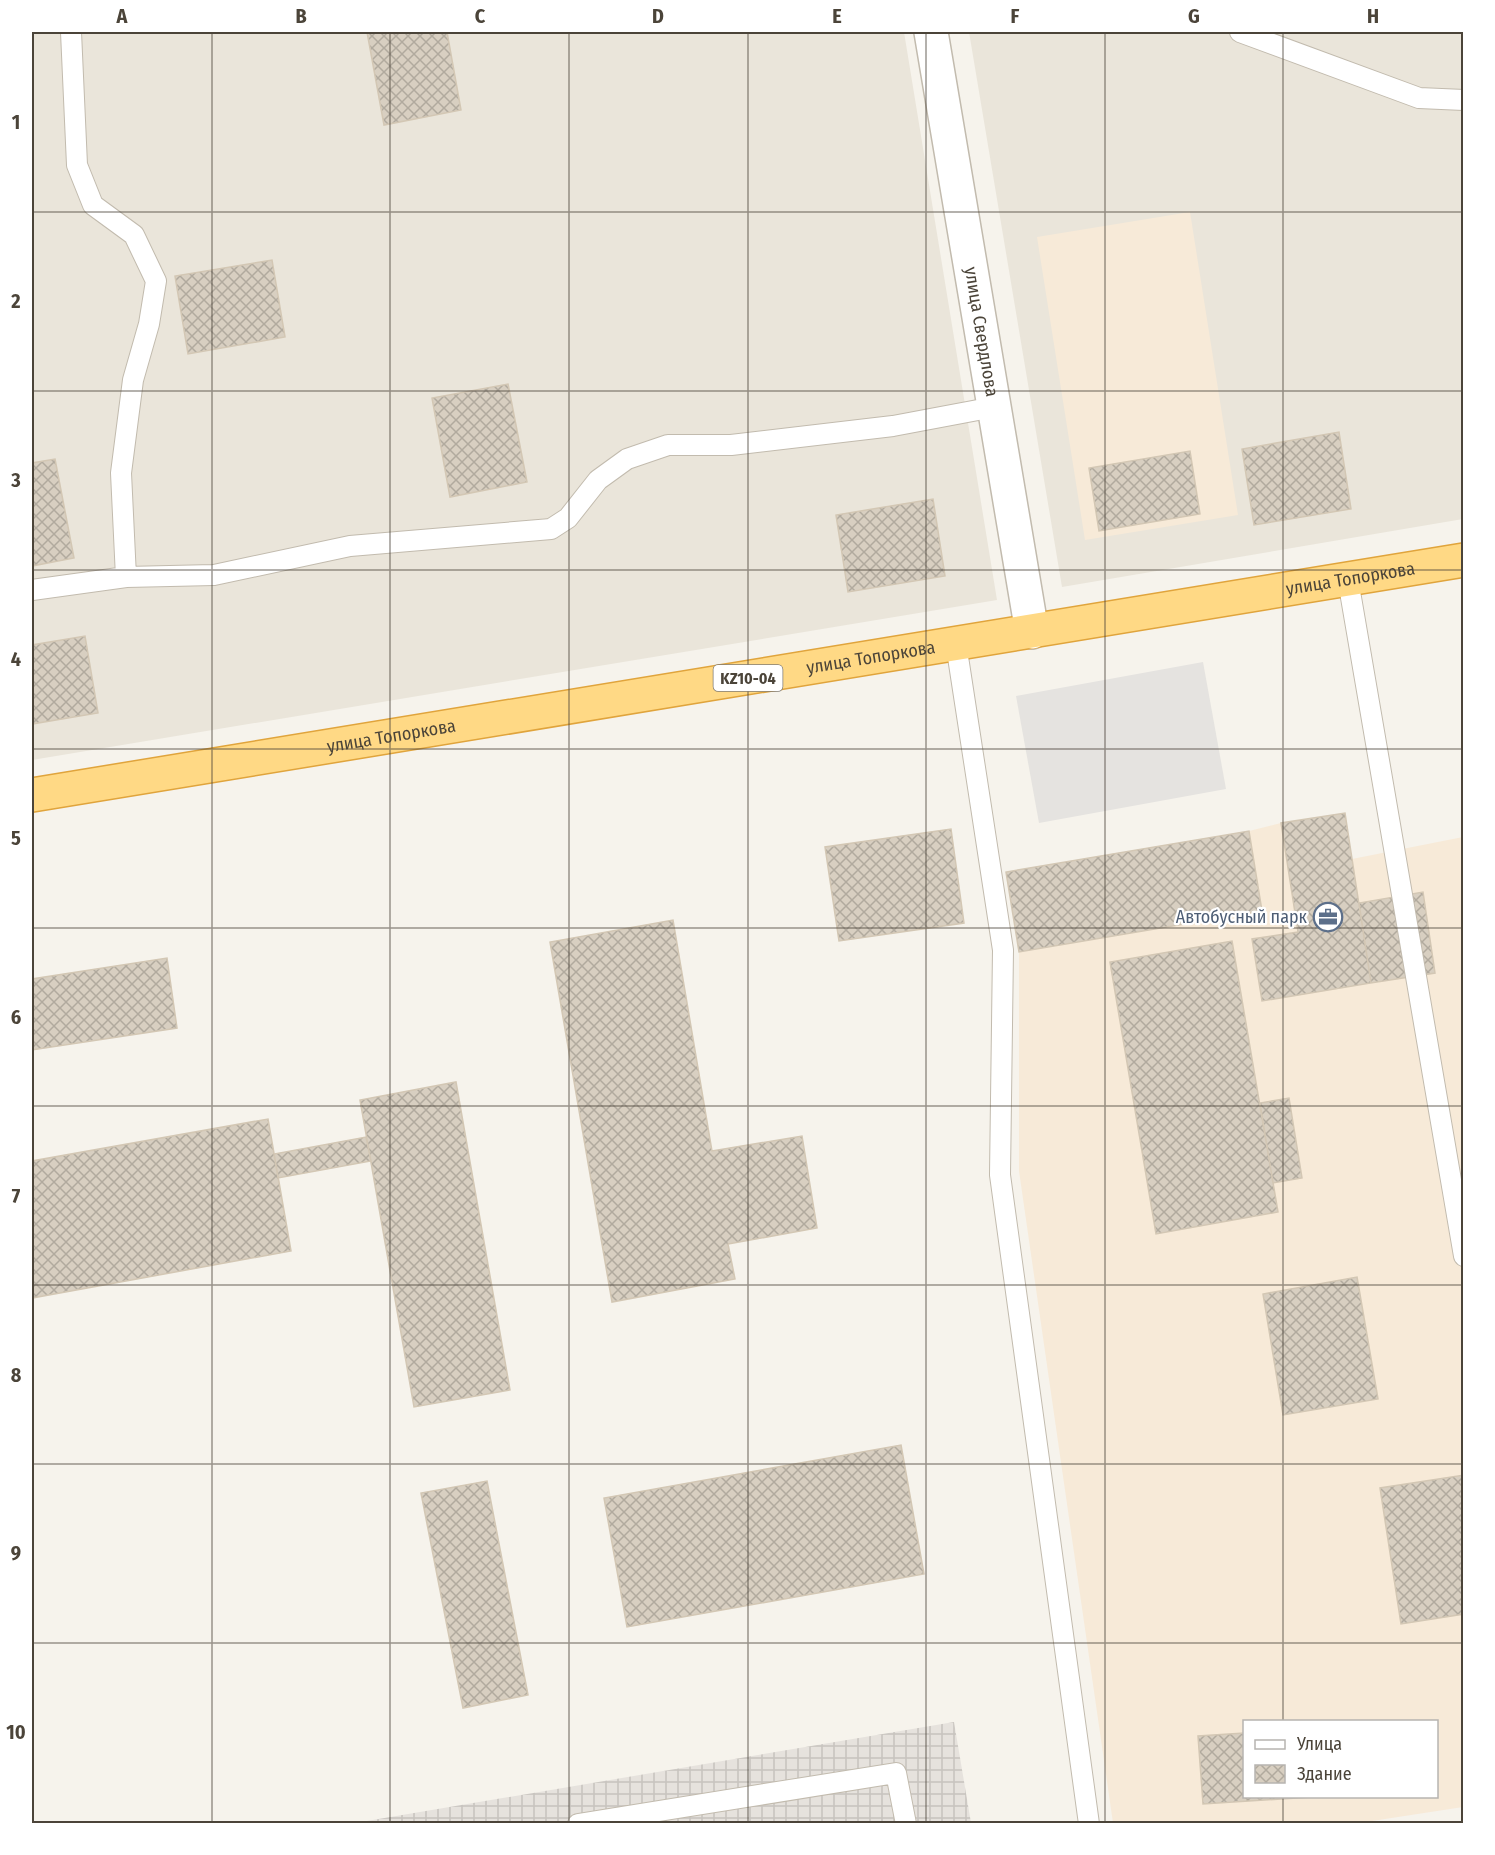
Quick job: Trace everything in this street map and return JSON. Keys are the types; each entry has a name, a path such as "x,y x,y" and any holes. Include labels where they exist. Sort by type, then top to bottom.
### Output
{"highway":[{"name":"улица Топоркова","path":"32,795 1464,560"}],"street":[{"name":"улица Свердлова","path":"931,32 1032,632"}],"lane":[{"path":"71,32 77,165 93,205 134,235 156,281 149,324 133,380 121,473 126,577"},
{"path":"1240,32 1419,98 1464,100"},
{"path":"32,590 126,577 214,575 350,546 550,529 568,518 598,480 627,459 668,445 731,445 893,426 994,407"},
{"path":"1348,579 1464,1256"},
{"path":"956,644 1003,950 1000,1176 1089,1824"},
{"path":"578,1824 896,1773 906,1824"}],"shaded area":[{"path":"32,32 904,32 997,600 32,760"},
{"path":"969,32 1463,32 1463,519 1062,587"},
{"path":"1190,212 1238,515 1085,540 1037,237"},
{"path":"1203,662 1226,789 1039,823 1016,696"},
{"name":"Автобусный парк","path":"1345,813 1352,859 1463,837 1463,1807 1359,1823 1113,1823 1019,1171 1019,952 1262,911 1249,831 1281,823"},
{"path":"954,1722 971,1823 349,1824"}],"building":[{"path":"367,32 447,32 461,110 384,125"},
{"path":"272,260 285,337 188,354 175,276"},
{"path":"508,384 527,482 450,497 432,398"},
{"path":"1339,432 1351,509 1254,525 1242,449"},
{"path":"1190,451 1200,514 1099,531 1089,468"},
{"path":"55,459 74,558 32,566 32,463"},
{"path":"933,499 945,576 848,592 836,515"},
{"path":"85,636 98,713 32,724 32,645"},
{"name":"Автобусный парк","path":"1345,813 1371,983 1262,1001 1252,939 1298,932 1281,823"},
{"path":"951,829 964,923 839,941 825,847"},
{"path":"1249,831 1262,911 1019,952 1006,872"},
{"path":"1423,892 1435,973 1371,983 1359,903"},
{"path":"673,920 712,1151 802,1136 817,1228 728,1244 735,1279 612,1302 550,942"},
{"path":"1232,941 1278,1212 1156,1234 1110,962"},
{"path":"167,958 177,1028 32,1050 32,979"},
{"path":"456,1082 510,1390 414,1407 360,1100"},
{"path":"1289,1098 1302,1178 1273,1183 1260,1103"},
{"path":"268,1119 291,1251 32,1298 32,1161"},
{"path":"366,1137 371,1161 278,1178 274,1154"},
{"path":"1357,1277 1378,1399 1283,1415 1263,1294"},
{"path":"901,1445 924,1574 627,1627 604,1498"},
{"path":"1464,1475 1464,1614 1401,1624 1380,1488"},
{"path":"487,1481 528,1695 463,1708 421,1493"},
{"path":"1243,1733 1243,1798 1296,1798 1203,1804 1198,1736"}],"place":[{"name":"Автобусный парк","path":"1328,917"}]}
